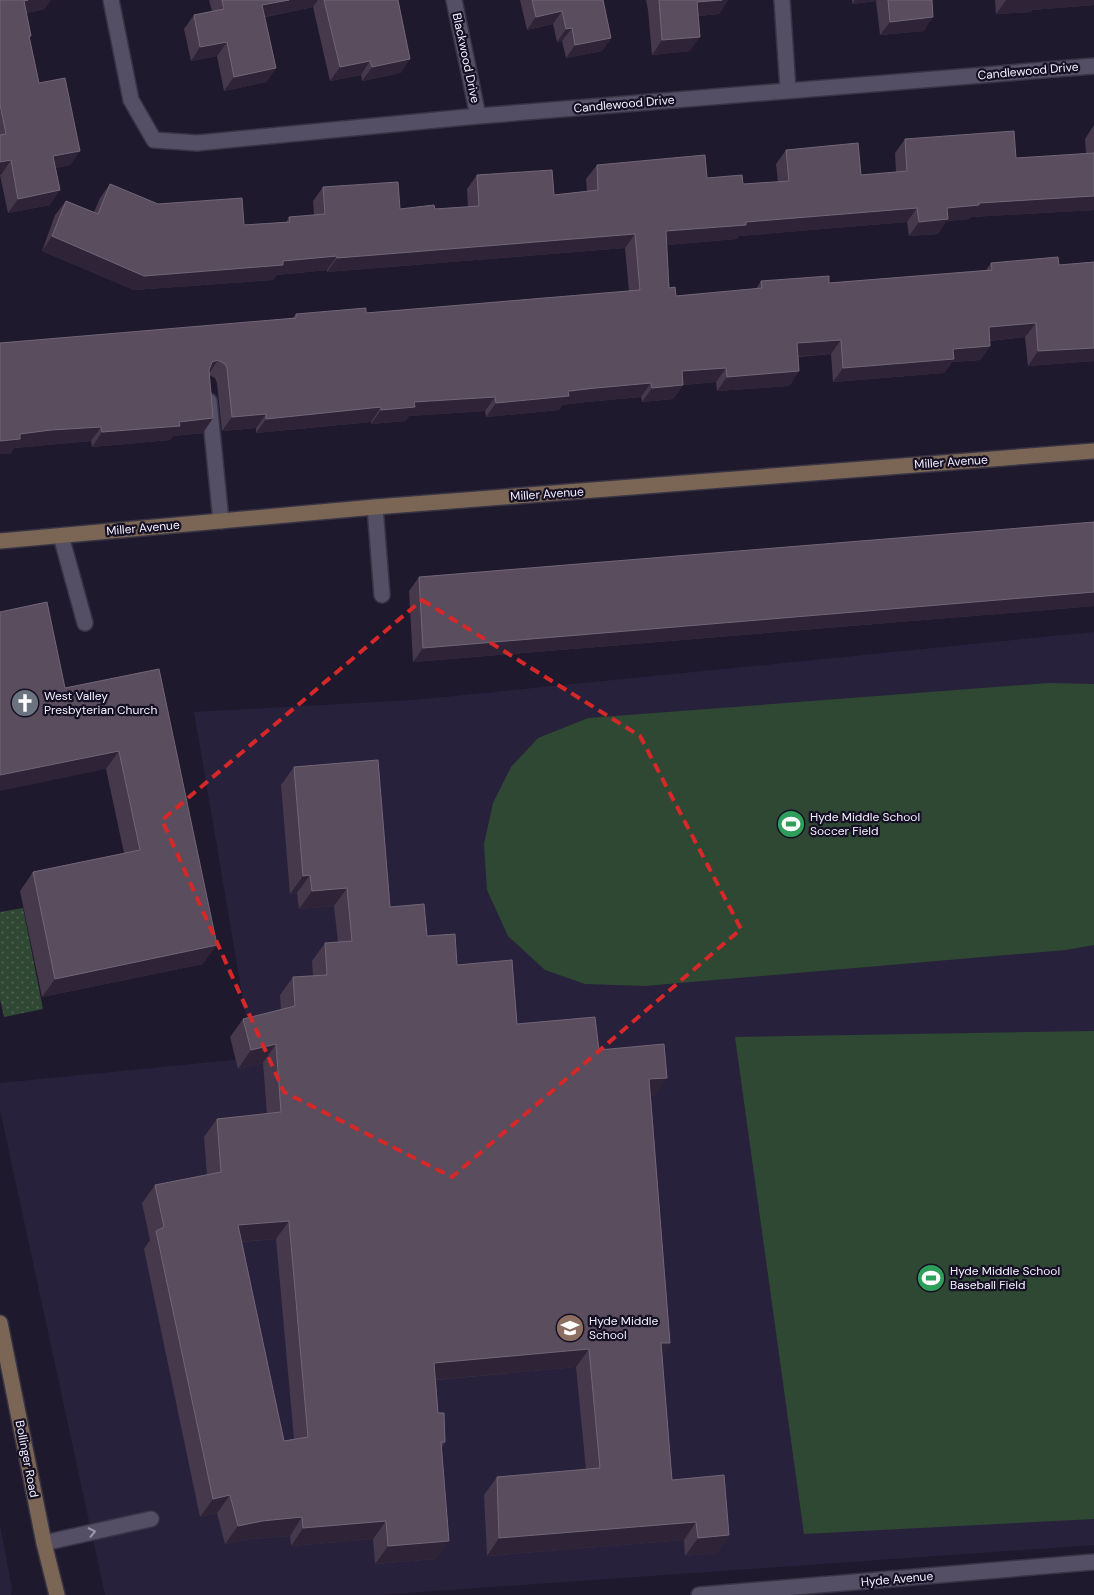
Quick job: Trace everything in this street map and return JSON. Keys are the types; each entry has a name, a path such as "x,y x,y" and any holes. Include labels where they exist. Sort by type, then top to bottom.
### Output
{"main road":[{"name":"Miller Avenue","path":"0,541 376,507 1094,451"},
{"name":"Bollinger Road","path":"0,1323 5,1372 57,1595"}],"street":[{"name":"Candlewood Drive","path":"110,0 132,100 154,140 197,143 478,116 1094,66"},
{"name":"Blackwood Drive","path":"454,0 478,116"},
{"path":"782,0 788,90"},
{"path":"208,384 221,522"},
{"path":"376,507 382,596"},
{"path":"61,536 85,623"},
{"path":"44,1543 151,1519"},
{"name":"Hyde Avenue","path":"700,1595 1094,1562"}],"highlighted area":[{"path":"422,600 640,736 741,929 452,1177 284,1092 162,820"}],"shaded area":[{"name":"Hyde Middle School","path":"1094,632 1094,1545 378,1595 105,1595 0,1110 0,1083 253,1058 194,712 414,700"},
{"path":"0,1525 12,1588 11,1595 0,1595"}],"green space":[{"name":"Hyde Middle School Soccer Field","path":"1049,683 1094,684 1094,945 1066,950 645,986 585,984 545,970 508,936 487,890 484,844 493,803 511,767 538,738 588,718"},
{"path":"23,908 43,1009 4,1017 0,999 0,912"},
{"name":"Hyde Middle School Baseball Field","path":"1094,1031 1094,1519 804,1534 735,1037"}],"building":[{"path":"0,0 28,0 24,1 39,83 65,78 80,151 53,156 60,190 18,199 11,160 0,162 0,135 6,134 0,104"},
{"path":"222,0 289,0 262,5 276,68 234,77 227,42 200,47 194,15 224,9"},
{"path":"324,0 398,0 410,59 372,67 370,61 340,67"},
{"path":"532,0 603,0 611,38 575,45 572,28 566,29 562,11 536,17"},
{"path":"659,0 722,0 697,2 700,37 662,40"},
{"path":"888,0 932,0 933,17 890,22"},
{"path":"1014,131 1016,158 1094,153 1094,196 979,203 979,205 947,208 948,219 919,222 917,208 746,222 746,225 666,231 669,288 675,287 676,296 762,288 761,281 829,276 829,283 992,270 991,263 1058,257 1059,265 1094,262 1094,348 1038,351 1036,323 989,327 990,346 953,349 954,359 843,368 841,340 797,343 799,371 727,377 726,368 682,371 683,385 652,388 651,383 596,388 568,391 569,396 496,403 495,397 414,402 415,407 381,410 381,407 266,419 266,414 232,417 227,368 225,364 218,360 212,362 209,370 213,418 179,422 180,426 102,432 101,427 51,430 20,434 20,439 0,441 0,343 296,318 296,314 366,308 366,313 640,290 635,234 337,258 337,256 283,261 283,265 144,276 52,236 66,201 98,214 110,184 158,204 242,198 244,225 290,222 289,217 325,214 323,187 398,182 400,209 434,205 435,209 479,206 477,175 552,170 554,195 598,190 597,165 705,155 707,178 742,175 743,184 789,181 786,150 858,143 861,175 907,171 905,139"},
{"path":"1094,522 1094,592 423,648 419,577"},
{"path":"47,602 65,688 159,669 217,945 55,979 33,872 140,850 119,751 0,775 0,612"},
{"path":"378,760 390,907 424,904 427,936 455,934 457,965 512,960 517,1024 595,1017 599,1050 664,1044 667,1078 649,1079 670,1343 661,1343 672,1480 724,1475 729,1535 698,1538 696,1522 499,1538 497,1477 600,1468 589,1349 434,1363 438,1413 444,1413 445,1442 441,1442 449,1541 388,1546 386,1521 303,1528 302,1517 262,1521 238,1526 230,1495 213,1499 156,1231 164,1227 155,1185 221,1172 217,1119 281,1112 276,1044 251,1050 243,1019 295,1006 293,977 327,975 325,943 352,941 347,888 312,891 310,875 303,876 294,767","holes":["289,1221 308,1437 284,1441 238,1225"]}],"place":[{"name":"West Valley Presbyterian Church","path":"25,703"},
{"name":"Hyde Middle School Soccer Field","path":"791,824"},
{"name":"Hyde Middle School Baseball Field","path":"931,1278"},
{"name":"Hyde Middle School","path":"570,1328"}]}
